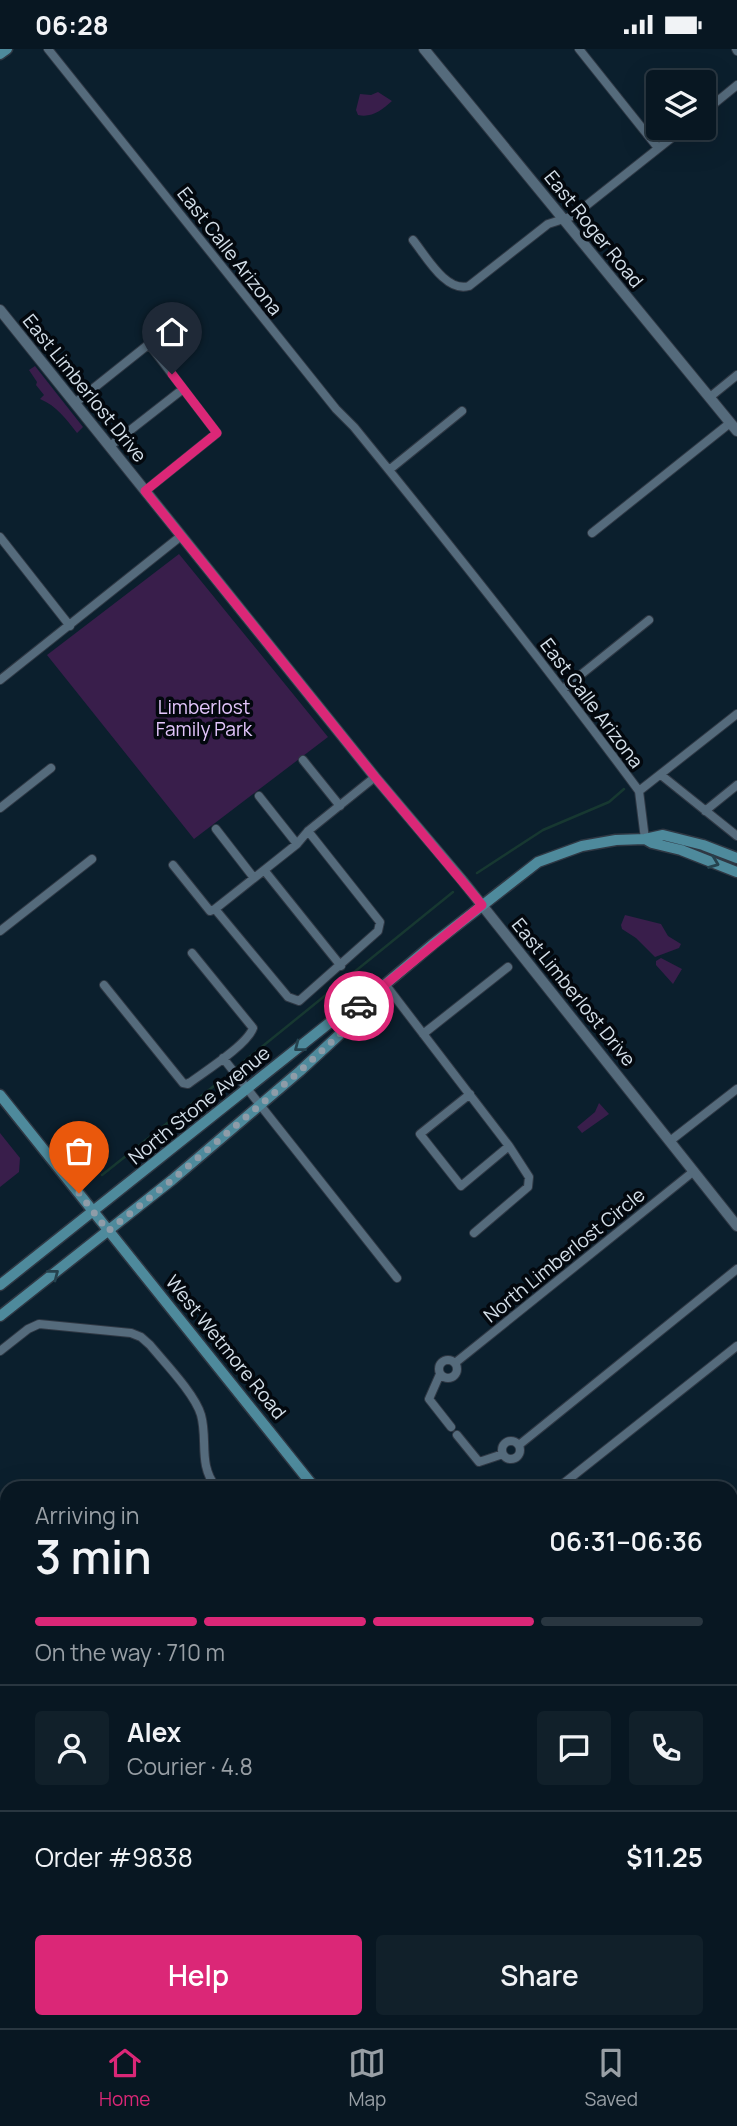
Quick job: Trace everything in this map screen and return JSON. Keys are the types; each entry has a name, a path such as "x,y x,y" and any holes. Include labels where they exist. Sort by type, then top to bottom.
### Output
{"main road":[{"path":"0,54 7,49"},
{"name":"North Stone Avenue","path":"0,1285 328,1024 356,1009 538,862 582,846 663,835 703,845 737,858"},
{"name":"North Stone Avenue","path":"645,839 737,872"},
{"name":"North Stone Avenue","path":"0,1316 172,1180 339,1035 356,1009"},
{"name":"West Wetmore Road","path":"0,1095 309,1481"}],"street":[{"name":"East Calle Arizona","path":"48,49 336,409 389,470 563,689 639,791"},
{"name":"East Roger Road","path":"424,49 733,427"},
{"path":"579,49 658,148"},
{"path":"716,102 737,85"},
{"path":"413,240 449,284 465,288 544,227 573,216 668,140"},
{"name":"East Limberlost Drive","path":"0,310 375,777 482,905 737,1226"},
{"path":"75,403 149,344 217,433 145,491"},
{"path":"710,397 737,375"},
{"path":"110,446 183,389"},
{"path":"389,470 462,411"},
{"path":"592,533 733,427"},
{"path":"0,680 181,536"},
{"path":"0,537 70,625"},
{"path":"563,689 649,620"},
{"path":"645,839 639,791 737,714"},
{"path":"303,760 340,806"},
{"path":"0,808 51,768"},
{"path":"661,775 737,836"},
{"path":"173,865 210,911 215,909 375,777"},
{"path":"705,811 737,785"},
{"path":"259,796 297,844"},
{"path":"216,829 254,878"},
{"path":"215,909 288,997 299,1001 378,931 380,922 308,831"},
{"path":"0,931 92,859"},
{"path":"264,870 341,965"},
{"path":"104,985 183,1083 188,1084 223,1058 250,1034 253,1028 192,953"},
{"path":"423,1034 508,967"},
{"path":"385,984 509,1146 529,1177 528,1187 474,1233"},
{"path":"223,1058 397,1278"},
{"path":"670,1141 737,1089"},
{"path":"470,1094 420,1134 461,1186 509,1146"},
{"name":"North Limberlost Circle","path":"455,1363 694,1171"},
{"path":"519,1445 737,1269"},
{"path":"0,1351 27,1329 39,1324 131,1333 141,1337 197,1405 202,1422 205,1467 211,1481"},
{"path":"567,1481 737,1346"},
{"name":"North Limberlost Circle","path":"444,1361 455,1363 457,1369 453,1377 447,1378 440,1374 439,1368 444,1361"},
{"path":"440,1374 429,1399 451,1427"},
{"path":"457,1435 479,1462 503,1454"},
{"path":"508,1441 519,1445 520,1453 516,1458 508,1458 503,1454 502,1448 508,1441"}],"green space":[{"path":"378,92 392,101 372,114 358,115 356,110 360,94 371,95"},
{"path":"35,366 83,427 77,433 56,409 40,399 44,395 29,370"},
{"name":"Limberlost Family Park","path":"179,554 328,737 194,839 47,655"},
{"path":"625,915 661,924 668,936 681,944 679,948 655,957 636,938 622,929"},
{"path":"661,958 682,969 673,984 656,965 656,961"},
{"path":"599,1103 609,1114 582,1133 577,1127 595,1112"},
{"path":"0,1133 20,1158 19,1172 0,1187"}],"waterway":[{"path":"477,873 543,830 609,802 624,789"},
{"path":"237,1067 453,892"},
{"path":"102,1175 224,1078"}],"way so far":[{"path":"79,1193 108,1231 300,1071 339,1035 359,1006"}],"route":[{"path":"172,374 217,433 145,491 375,777 482,905 359,1006"}]}
